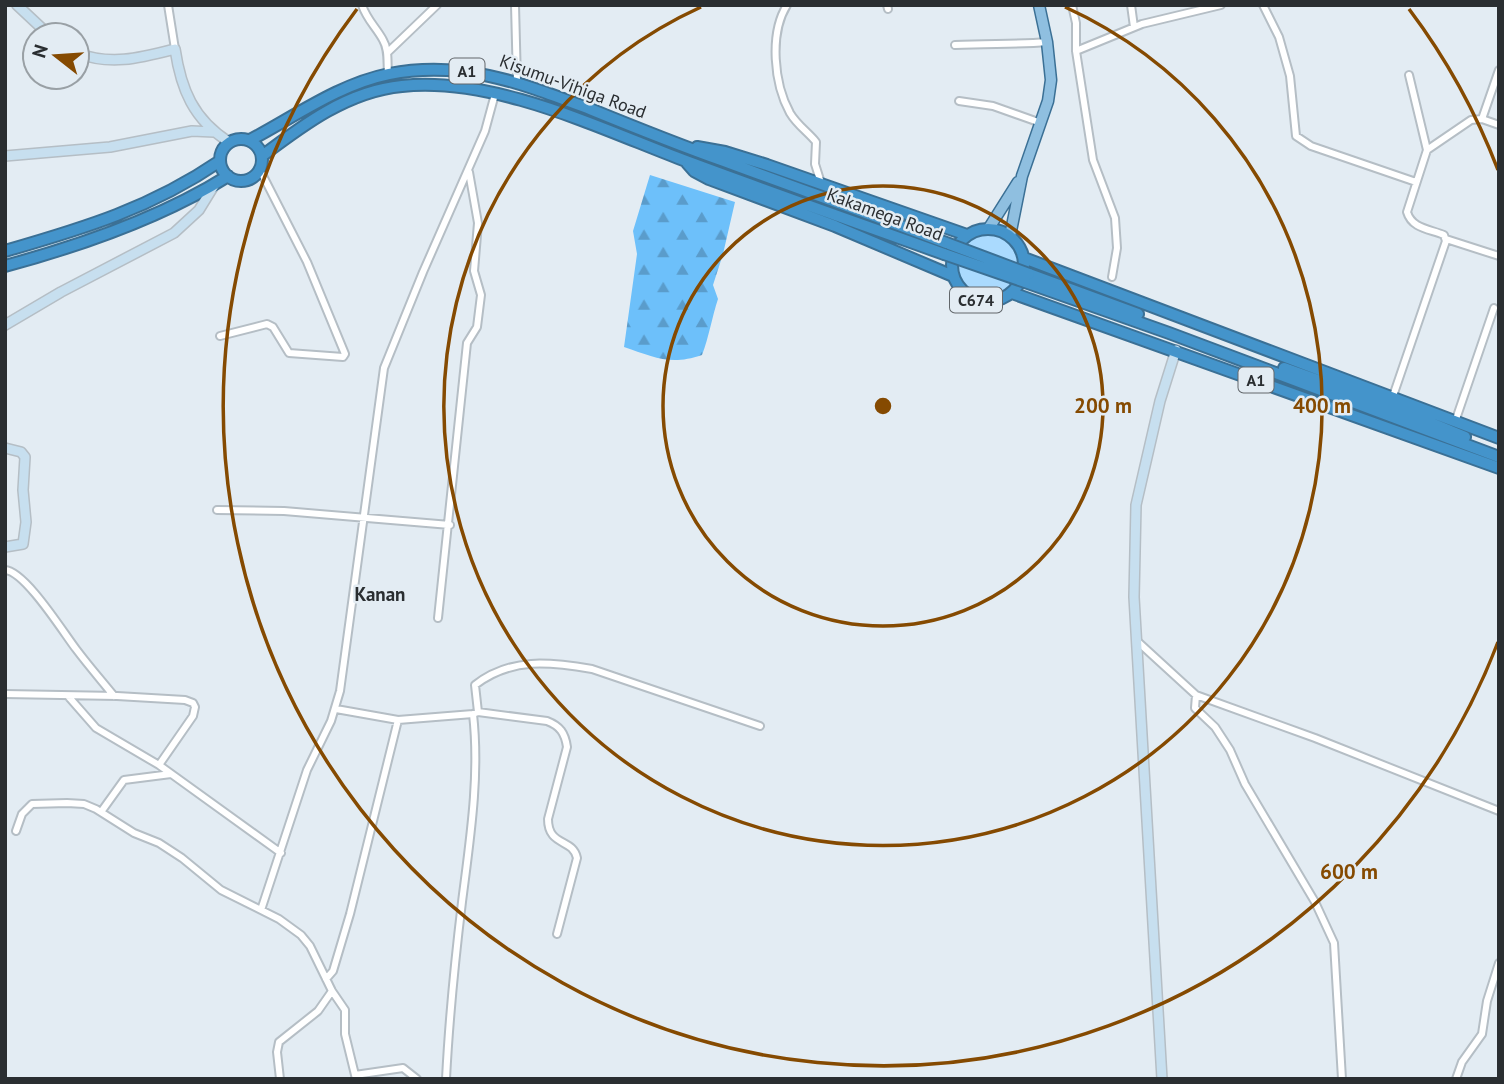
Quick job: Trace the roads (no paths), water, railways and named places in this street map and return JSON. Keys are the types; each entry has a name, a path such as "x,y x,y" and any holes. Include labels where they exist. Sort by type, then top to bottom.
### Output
{"highway":[{"name":"Kisumu-Vihiga Road","path":"250,140 339,91 388,74 453,69 517,82 687,147"},
{"name":"Kakamega Road","path":"262,156 323,112 375,91 400,86 469,87 543,107 1169,333 1498,446"},
{"name":"A1","path":"229,142 243,138 250,140"},
{"path":"229,142 223,147 220,162 222,169 237,181 244,181 260,170 262,156 256,144 250,140"},
{"name":"A1","path":"687,147 706,147 725,152 967,235"},
{"name":"A1","path":"687,147 1498,446"},
{"name":"A1","path":"685,160 694,171 709,179 835,226 953,276"},
{"path":"5,251 69,233 146,205 220,162"},
{"path":"5,266 100,236 148,217 228,176"},
{"path":"967,235 989,228 1000,230 1018,244 1024,258"},
{"name":"C674","path":"967,235 954,253 953,276 966,295 976,300 999,300 1012,293 1023,277 1024,258"},
{"name":"A1","path":"1024,258 1478,430 1498,446"},
{"name":"A1","path":"1012,293 1499,468"}],"main road":[{"path":"1010,236 1023,176 1048,102 1051,80 1039,5"},
{"path":"989,228 1023,176"}],"street":[{"path":"17,5 29,10"},
{"path":"168,5 181,85 190,103 214,132 229,142"},
{"path":"362,5 366,18 381,36 388,52 388,74"},
{"path":"388,52 436,5"},
{"path":"515,5 517,82"},
{"path":"787,5 783,11 777,40 778,72 790,113 816,142 815,164 821,185"},
{"path":"1072,5 1076,23 1076,51 1093,160 1115,218 1117,248 1112,276"},
{"path":"1131,5 1134,27"},
{"path":"1180,5 1182,14"},
{"path":"1076,51 1134,27 1221,5"},
{"path":"1263,5 1279,37 1290,76 1296,136 1311,146 1416,182"},
{"path":"955,45 996,43 1013,46 1047,42"},
{"path":"91,58 118,61 175,49"},
{"path":"1482,119 1499,70"},
{"path":"1409,75 1427,150 1407,212 1408,217 1415,224 1441,233 1446,239 1499,256"},
{"path":"261,910 307,771 336,709 377,408 388,355 485,131 495,94"},
{"path":"959,101 993,106 1041,123"},
{"path":"1427,150 1471,120 1482,119 1499,125"},
{"path":"5,156 110,147 192,131 214,132"},
{"path":"220,337 267,324 273,327 289,353 343,357 345,354 307,262 260,170"},
{"path":"438,618 450,525 467,343 477,327 481,295 474,271 478,223 469,170"},
{"path":"5,325 61,292 174,233 200,210 215,184"},
{"path":"1392,399 1446,239"},
{"path":"1455,422 1494,308"},
{"path":"1162,1079 1134,597 1136,505 1160,401 1176,350"},
{"path":"5,448 21,452 25,457 23,491 26,522 23,544 5,547"},
{"path":"1469,458 1499,474"},
{"path":"217,510 284,511 450,525"},
{"path":"5,570 12,571 40,600 114,696"},
{"path":"1136,640 1196,695 1315,738 1499,811"},
{"path":"446,1079 458,934 473,813 475,685 490,673 517,664 536,662 592,669 760,726"},
{"path":"5,694 114,696 185,700 193,703 193,716 159,765"},
{"path":"1196,695 1195,708 1215,727 1230,750 1245,783 1315,902 1334,943 1342,1079"},
{"path":"68,696 96,728 159,765 281,853"},
{"path":"336,709 398,720 475,713 547,721 556,725 566,738 567,747 548,827 553,838 576,852 577,858 557,934"},
{"path":"326,979 333,971 350,914 398,720"},
{"path":"101,812 124,780 172,774"},
{"path":"16,831 22,814 35,803 84,804 134,833 159,843 221,890 279,919 306,940 331,991 345,1010 345,1034 355,1077 403,1068 418,1079"},
{"path":"1456,1079 1462,1062 1482,1034 1487,1001 1499,963"},
{"path":"280,1079 277,1052 279,1042 318,1011 331,991"}],"district":[{"name":"Kanan","path":"380,594"}]}
